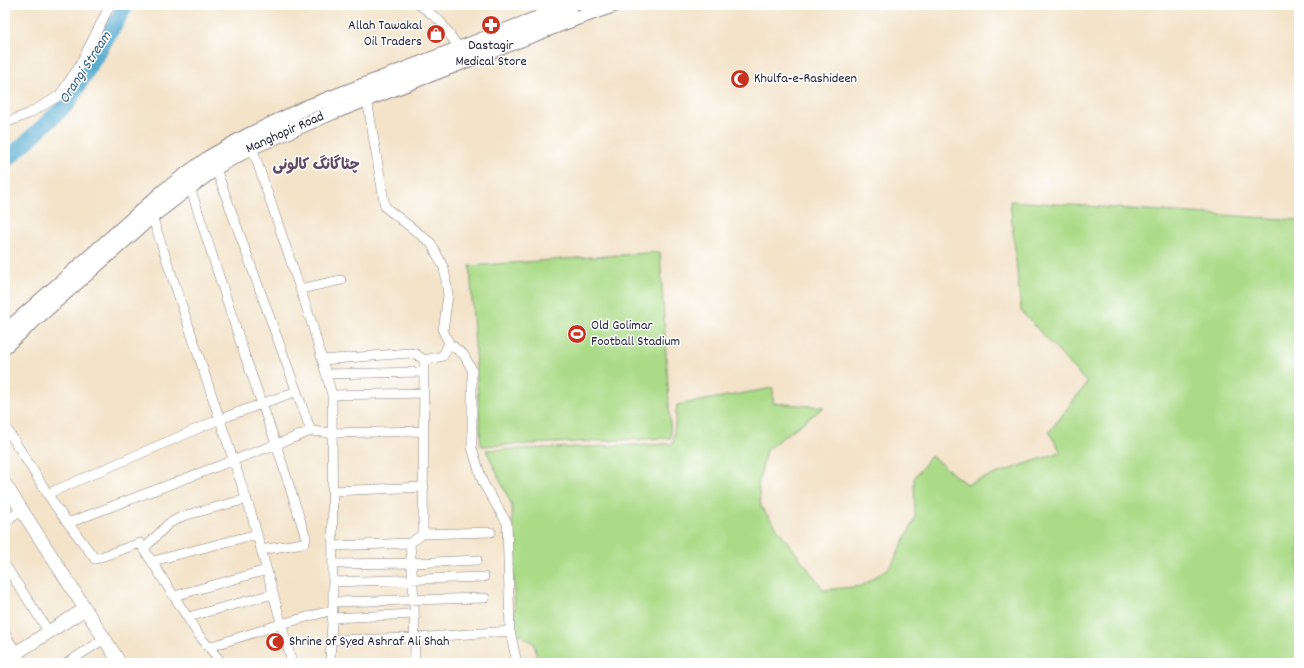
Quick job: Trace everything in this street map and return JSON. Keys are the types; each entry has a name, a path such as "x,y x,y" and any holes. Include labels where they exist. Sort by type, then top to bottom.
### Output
{"main road":[{"name":"Manghopir Road","path":"5,332 164,191 210,157 247,136 305,108 572,5"},
{"name":"Manghopir Road","path":"5,346 152,216 216,169 252,147 330,113 614,5"}],"street":[{"path":"5,124 28,114 59,96 80,65 110,5"},
{"path":"420,5 440,21 459,48"},
{"path":"367,100 385,207 431,242 444,268 448,295 443,332 449,343 464,355 472,370 472,448 483,483 507,523 510,631 517,663"},
{"path":"252,147 312,324 332,395 333,610 330,663"},
{"path":"216,169 311,430"},
{"path":"190,187 244,356 276,444 306,540 303,543 261,550"},
{"path":"152,216 247,499 292,663"},
{"path":"300,289 341,280"},
{"path":"322,360 409,353 416,354 424,360 443,356 449,343"},
{"path":"423,534 424,360"},
{"path":"326,374 424,372"},
{"path":"48,494 220,419 297,391"},
{"path":"332,395 424,392"},
{"path":"5,426 48,494 95,559 140,543 153,561 170,591 198,634 222,663"},
{"path":"68,523 311,430 332,432 424,431"},
{"path":"5,484 119,663"},
{"path":"332,492 424,487"},
{"path":"144,549 168,524 174,520 183,516 247,499"},
{"path":"5,522 22,509"},
{"path":"333,546 410,543 423,534 491,532"},
{"path":"153,561 257,534"},
{"path":"410,543 414,600 415,663"},
{"path":"333,564 477,560"},
{"path":"5,565 49,632"},
{"path":"174,596 267,570"},
{"path":"333,582 484,577"},
{"path":"188,617 273,594"},
{"path":"209,647 281,624 333,610 414,600 485,598"},
{"path":"5,660 20,658 49,632 85,609"},
{"path":"333,610 414,614"},
{"path":"331,640 415,638 510,631"},
{"path":"5,634 20,658"},
{"path":"68,663 104,639"}],"green space":[{"path":"1010,201 1299,220 1299,663 538,663 534,643 515,632 512,506 486,450 673,444 677,405 773,388 773,403 824,407 766,450 758,486 761,507 824,590 862,586 891,566 915,519 914,478 931,456 966,484 1061,452 1049,432 1087,383 1021,311"},
{"path":"660,252 671,438 481,446 470,266"}],"waterway":[{"name":"Orangi Stream","path":"5,158 10,157 68,103 126,5"}],"place":[{"name":"Dastagir Medical Store","path":"491,25"},
{"name":"Allah Tawakal Oil Traders","path":"436,34"},
{"name":"Khulfa-e-Rashideen","path":"740,79"},
{"name":"Old Golimar Football Stadium","path":"577,334"},
{"name":"Shrine of Syed Ashraf Ali Shah","path":"275,642"}],"district":[{"name":"چٹاگانگ کالونی","path":"316,166"}]}
